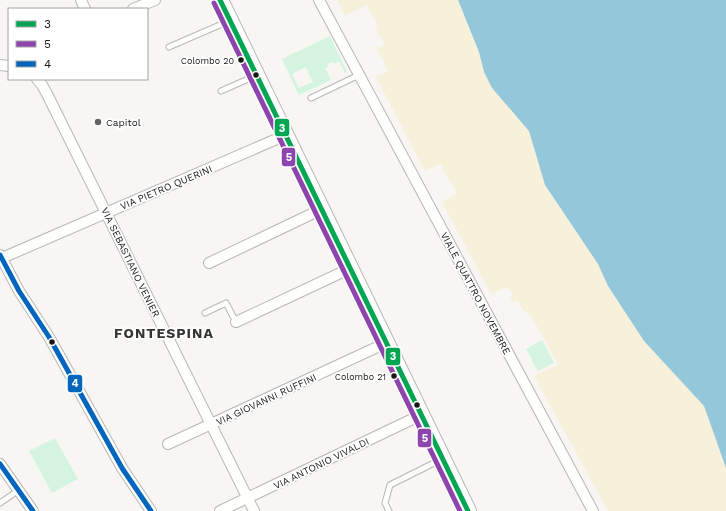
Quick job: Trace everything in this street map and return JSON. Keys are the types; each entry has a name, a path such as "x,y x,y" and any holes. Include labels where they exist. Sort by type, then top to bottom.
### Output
{"main road":[{"path":"220,0 468,511"}],"street":[{"path":"135,8 155,0"},
{"name":"VIALE QUATTRO NOVEMBRE","path":"319,0 593,511"},
{"name":"VIA SEBASTIANO VENIER","path":"38,80 47,94 107,212 254,511"},
{"name":"VIA PIETRO QUERINI","path":"1,257 286,135"},
{"path":"209,263 322,209"},
{"path":"1,257 19,291 49,337 122,468 151,511"},
{"path":"236,322 350,268"},
{"name":"VIA GIOVANNI RUFFINI","path":"168,444 386,343"},
{"name":"VIA ANTONIO VIVALDI","path":"220,511 421,415"},
{"path":"0,464 33,511"}],"lane":[{"path":"170,47 230,20"},
{"path":"221,91 257,75"},
{"path":"311,98 359,75"},
{"path":"205,313 226,302 236,322"},
{"path":"389,511 385,503 390,485 443,459"},
{"path":"0,504 18,490"}],"green space":[{"path":"330,36 347,72 345,73 339,61 334,64 332,62 327,64 328,67 325,68 331,80 299,95 282,59","holes":["306,67 313,82 299,88 292,74"]},
{"path":"542,340 554,363 538,371 526,349"},
{"path":"55,438 78,479 52,493 29,451"}],"sand":[{"path":"337,0 458,0 479,52 484,72 492,88 529,131 545,185 598,264 608,286 644,341 704,406 726,468 726,511 608,511 534,376 558,364 530,314 523,310 517,300 513,302 510,297 513,295 508,287 491,294 442,202 457,193 440,164 425,171 376,77 388,71 377,48 384,44 375,27 378,26 367,5 345,16"}],"water":[{"path":"458,0 726,0 726,468 704,406 644,341 608,286 598,264 545,185 529,131 492,88 484,72 479,52"}],"transit line":[{"name":"3","path":"220,0 468,511"},
{"name":"5","path":"214,3 460,511"},
{"name":"4","path":"0,255 19,291 49,337 122,468 151,511"},
{"name":"4","path":"0,464 33,511"}],"place":[{"name":"Colombo 20","path":"241,60"},
{"name":"Capitol","path":"98,122"},
{"name":"Colombo 21","path":"394,376"}],"district":[{"name":"FONTESPINA","path":"164,333"}]}
